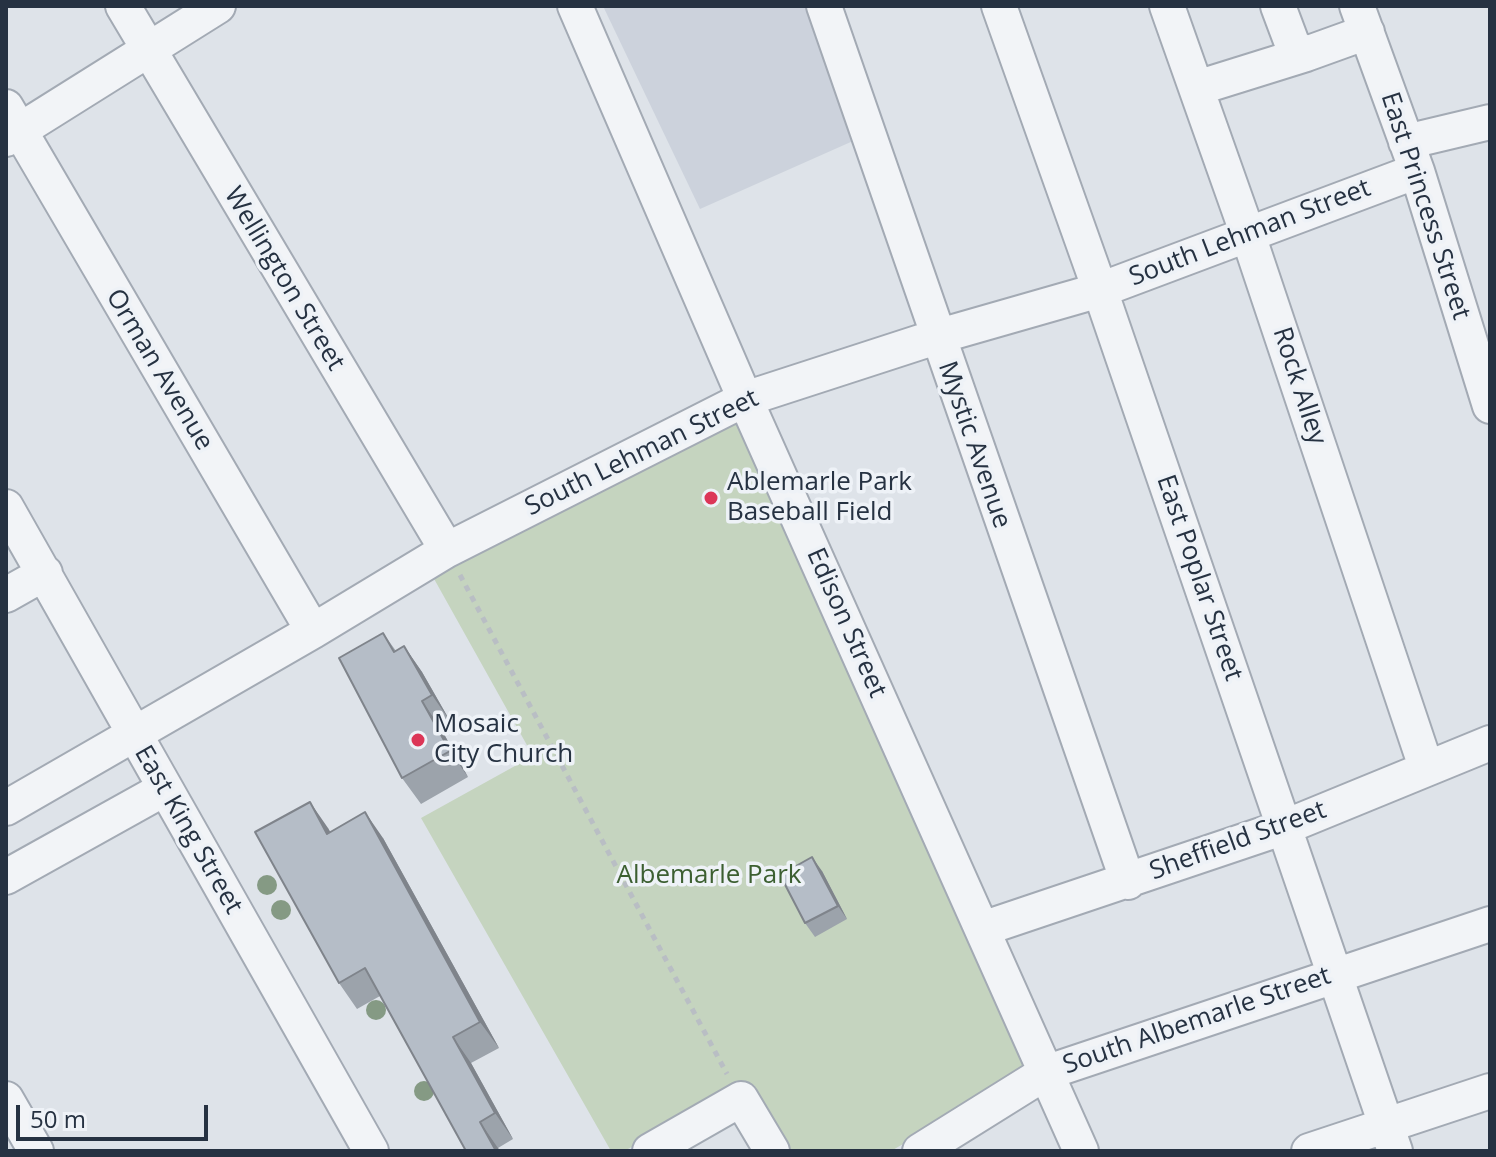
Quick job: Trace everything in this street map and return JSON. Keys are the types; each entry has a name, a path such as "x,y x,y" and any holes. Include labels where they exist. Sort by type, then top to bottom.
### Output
{"street":[{"name":"Wellington Street","path":"123,6 147,52 447,550"},
{"path":"10,126 147,52 218,6"},
{"name":"Edison Street","path":"575,6 745,399 1081,1151"},
{"name":"Mystic Avenue","path":"824,6 936,337 1128,882"},
{"name":"East Poplar Street","path":"999,6 1100,290 1390,1138"},
{"name":"Rock Alley","path":"1167,6 1247,232 1426,767"},
{"path":"1278,6 1293,46 1306,54"},
{"path":"1197,88 1306,54 1362,19"},
{"name":"East Princess Street","path":"1362,19 1411,156 1490,406"},
{"name":"South Lehman Street","path":"6,808 447,550 745,399 936,337 1100,290 1247,232 1490,122"},
{"name":"Orman Avenue","path":"10,126 313,631"},
{"name":"East King Street","path":"6,507 371,1151"},
{"path":"6,595 45,573"},
{"name":"Sheffield Street","path":"982,929 1285,827 1490,743"},
{"path":"6,877 164,789"},
{"name":"South Albemarle Street","path":"920,1151 1045,1073 1332,974 1490,924"},
{"path":"1309,1151 1390,1138 1490,1091"},
{"path":"6,1099 36,1151"},
{"path":"650,1151 741,1099 772,1151"}],"path":[{"path":"447,550 741,1099"}],"shaded area":[{"path":"603,6 807,6 853,141 700,209"}],"green space":[{"name":"Albemarle Park","path":"737,416 1033,1069 891,1151 788,1151 754,1085 624,1151 611,1151 421,818 533,756 433,577 639,471"}],"building":[{"name":"Mosaic City Church","path":"383,633 394,652 404,646 432,695 422,701 450,751 402,778 339,658"},
{"path":"310,802 327,834 365,812 480,1022 453,1037 495,1113 480,1122 496,1151 466,1151 365,968 339,983 255,832"},
{"path":"812,857 838,906 805,923 780,875"}],"place":[{"name":"Ablemarle Park Baseball Field","path":"711,498"},
{"name":"Mosaic City Church","path":"418,740"}]}
